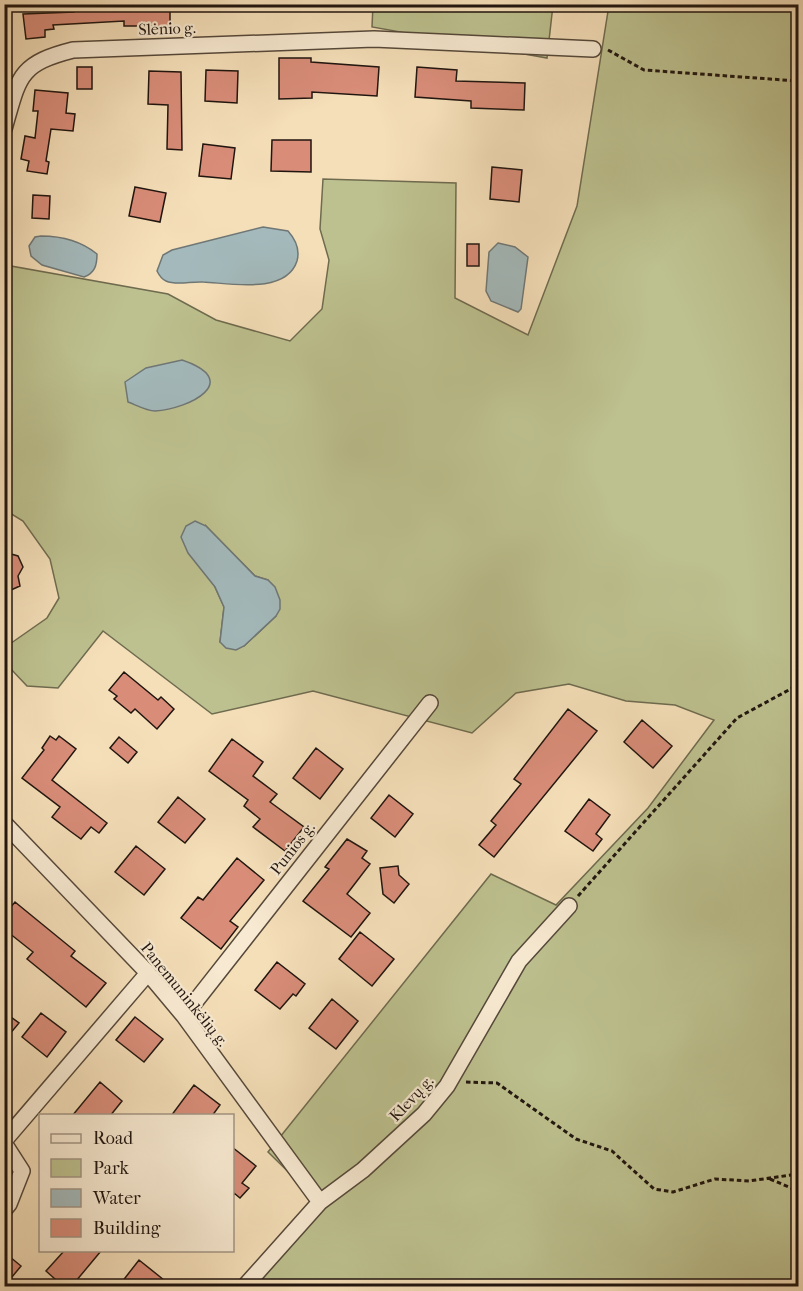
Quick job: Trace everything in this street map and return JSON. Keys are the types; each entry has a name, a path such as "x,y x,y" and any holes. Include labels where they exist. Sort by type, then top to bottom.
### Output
{"street":[{"name":"Slėnio g.","path":"4,129 14,93 32,64 43,57 74,50 374,39 593,49"},
{"name":"Punios g.","path":"184,1016 430,703"},
{"name":"Panemuninkėlių g.","path":"4,823 148,974 184,1016 320,1202"},
{"name":"Klevų g.","path":"244,1287 320,1202 363,1170 423,1114 447,1086 519,961 569,906"},
{"path":"4,1210 9,1204 22,1171 4,1142 148,974"}],"path":[{"path":"593,49 608,50 644,70 798,81"},
{"path":"569,906 737,718 798,685"},
{"path":"447,1086 460,1082 497,1083 576,1139 612,1151 654,1190 673,1192 715,1179 749,1181 798,1174"},
{"path":"767,1178 798,1191"}],"green space":[{"path":"373,5 553,5 547,58 372,27"},
{"path":"609,5 798,5 798,1286 245,1286 319,1202 268,1152 491,874 556,905 648,808 714,720 675,705 626,701 569,684 516,693 472,733 313,691 212,714 103,631 58,688 27,686 9,667 7,646 47,618 59,598 50,559 23,521 5,510 5,265 168,294 216,320 290,341 322,309 329,260 320,229 323,179 456,183 455,298 528,335 577,206","holes":["206,526 255,576 268,580 276,616 244,646 220,642 224,607 215,587"]}],"water":[{"path":"263,227 288,231 297,245 297,261 291,272 281,279 256,285 175,283 163,279 157,271 163,255 172,250"},
{"path":"35,237 71,240 91,249 97,254 93,271 84,277 42,265 31,256 29,246"},
{"path":"498,243 515,247 528,257 521,309 518,312 491,301 486,291 489,252"},
{"path":"182,360 200,368 209,377 210,385 195,400 155,411 128,402 125,382 146,368"},
{"path":"195,521 206,526 255,576 268,580 275,587 280,600 280,609 276,616 244,646 236,650 226,648 220,642 224,607 215,587 188,553 181,537 186,526"}],"building":[{"path":"74,4 170,4 170,26 124,26 124,21 53,25 54,29 45,30 45,37 26,39 23,14 74,12"},
{"path":"279,58 311,58 311,62 379,67 377,96 312,92 312,98 279,99"},
{"path":"77,67 92,67 92,89 77,89"},
{"path":"417,67 457,70 456,81 525,83 524,110 471,108 471,101 415,97"},
{"path":"206,70 238,71 237,103 205,101"},
{"path":"149,71 181,72 182,150 167,149 168,105 148,104"},
{"path":"35,90 68,93 66,113 75,114 73,131 51,129 46,161 49,162 47,174 27,171 29,161 21,159 25,136 35,138 38,111 33,111"},
{"path":"272,140 311,140 311,172 271,171"},
{"path":"203,144 235,148 231,179 199,176"},
{"path":"492,167 522,170 519,202 490,199"},
{"path":"135,187 166,193 160,222 129,216"},
{"path":"33,195 50,196 49,219 32,218"},
{"path":"467,244 479,244 479,266 467,266"},
{"path":"4,552 18,556 23,567 18,576 20,586 4,593"},
{"path":"124,672 158,700 161,697 174,709 157,729 135,709 131,713 114,699 117,696 109,690"},
{"path":"568,709 597,731 494,857 479,845 496,825 491,821 521,784 514,779"},
{"path":"642,720 672,746 653,768 624,742"},
{"path":"50,736 56,740 59,736 76,749 52,780 107,823 99,833 91,827 81,839 52,817 60,807 22,778 44,750 42,748"},
{"path":"119,737 137,752 128,763 110,748"},
{"path":"232,739 263,762 253,776 277,794 270,802 304,827 285,851 253,827 260,819 244,806 248,800 209,771"},
{"path":"316,748 343,769 320,799 293,778"},
{"path":"389,795 413,814 395,837 371,818"},
{"path":"178,797 205,819 185,843 158,822"},
{"path":"589,799 610,815 596,834 602,839 593,851 565,831"},
{"path":"347,839 367,851 362,858 370,864 347,894 370,913 351,937 303,901 329,869 325,867"},
{"path":"136,846 165,869 144,895 115,872"},
{"path":"237,858 264,880 230,921 238,927 221,949 181,918 198,897 203,900"},
{"path":"398,866 399,875 409,884 394,903 383,894 380,868"},
{"path":"15,902 75,951 71,956 106,983 86,1007 27,959 33,952 4,929 4,915"},
{"path":"360,932 394,959 372,986 339,959"},
{"path":"277,962 305,984 296,996 293,994 280,1009 255,990"},
{"path":"332,999 358,1021 336,1049 309,1028"},
{"path":"4,1012 19,1023 4,1041"},
{"path":"41,1013 66,1032 47,1057 22,1037"},
{"path":"135,1017 163,1039 144,1062 116,1040"},
{"path":"100,1082 122,1101 112,1114 74,1114"},
{"path":"194,1085 220,1105 213,1114 172,1114"},
{"path":"234,1149 256,1166 242,1183 249,1188 240,1198 234,1193"},
{"path":"4,1252 21,1266 12,1277 4,1271"},
{"path":"63,1252 100,1252 71,1287 64,1287 46,1271"},
{"path":"139,1260 164,1280 158,1287 118,1287"}]}
